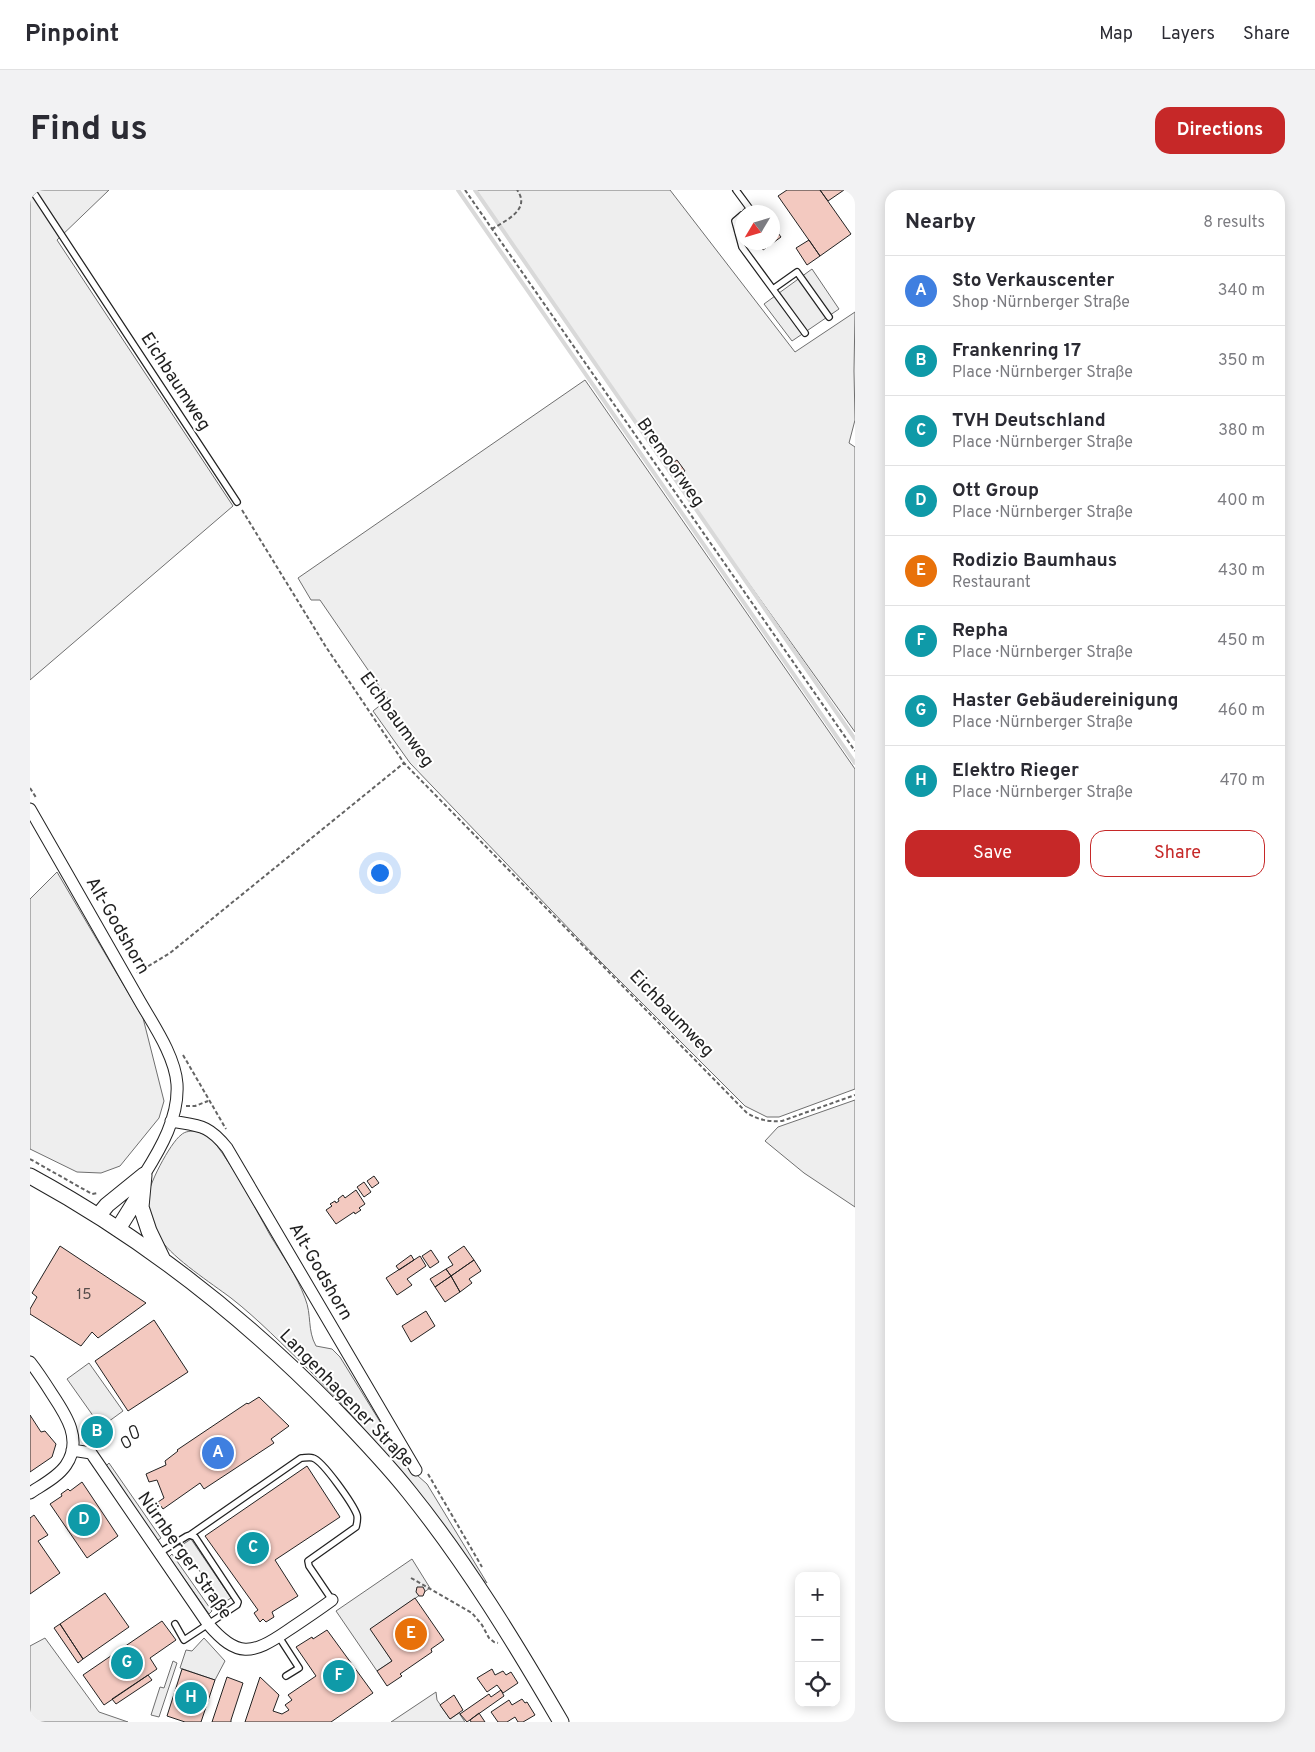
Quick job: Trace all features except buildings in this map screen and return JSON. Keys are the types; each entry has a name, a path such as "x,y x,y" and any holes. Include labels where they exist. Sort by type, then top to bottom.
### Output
{"main road":[{"name":"Langenhagener Straße","path":"30,1176 118,1229 207,1292 251,1329 300,1375 363,1440 409,1492 450,1546 512,1640 561,1722"},
{"path":"98,1216 107,1205 143,1182"},
{"path":"118,1229 143,1182"},
{"path":"143,1182 141,1207 149,1231 163,1260"}],"street":[{"name":"Alt-Godshorn","path":"35,806 176,1069 177,1086 171,1121 159,1152 143,1182"},
{"name":"Alt-Godshorn","path":"171,1121 201,1126 216,1134 227,1148 416,1470"},
{"path":"30,1362 65,1414 74,1441 66,1464 59,1474 30,1493"},
{"name":"Nürnberger Straße","path":"72,1450 91,1453 208,1624 228,1644 252,1650 266,1646 332,1600"}],"lane":[{"name":"Eichbaumweg","path":"32,190 237,502"},
{"path":"736,190 747,205"},
{"path":"744,250 805,333"},
{"path":"773,290 797,272 829,317"},
{"path":"159,1553 190,1535 301,1458 314,1458 322,1464 340,1487 358,1518 356,1527 308,1561 309,1566 332,1600"},
{"path":"174,1624 184,1640 237,1605 238,1602 216,1573 195,1537 190,1535"},
{"path":"279,1637 299,1668 286,1676"}],"path":[{"name":"Bremoorweg","path":"465,190 855,751"},
{"path":"492,230 516,214 520,208 522,202 521,195 517,190"},
{"name":"Eichbaumweg","path":"237,502 326,647 404,763 747,1113 758,1119 771,1122 782,1121 855,1095"},
{"path":"127,979 170,953 404,763"},
{"path":"30,788 35,806"},
{"path":"182,1054 226,1130"},
{"path":"175,1106 195,1106 209,1100"},
{"path":"30,1159 92,1194 100,1193"},
{"path":"428,1474 483,1568"},
{"path":"411,1578 472,1613 494,1642 504,1643 512,1640"}],"shaded area":[{"path":"30,190 109,190 57,240 233,506 30,680"},
{"path":"476,190 670,190 795,352 855,312 855,420 849,443 855,447 855,732 684,493"},
{"path":"812,269 839,309 792,341 764,304"},
{"path":"585,380 855,769 855,1089 779,1117 767,1117 745,1106 597,958 410,763 373,711 388,699 320,600 311,600 298,578"},
{"path":"57,872 143,1018 164,1101 159,1118 120,1166 101,1173 77,1172 30,1149 30,899"},
{"path":"855,1100 855,1207 804,1173 765,1141 778,1127"},
{"path":"196,1131 211,1139 223,1154 294,1274 307,1304 311,1334 316,1346 332,1349 340,1357 408,1467 427,1484 487,1583 378,1445 333,1394 261,1324 231,1298 184,1263 158,1236 148,1211 148,1194 165,1156 176,1140 184,1133"},
{"path":"89,1363 123,1411 101,1427 67,1379"},
{"path":"109,1463 161,1538 157,1541 106,1466"},
{"path":"191,1539 231,1598 222,1604 182,1545"},
{"path":"172,1554 212,1611 209,1614 169,1557"},
{"path":"412,1559 430,1588 371,1629 392,1661 377,1671 336,1611"},
{"path":"45,1638 99,1712 128,1722 30,1722 30,1646"},
{"path":"204,1638 225,1661 215,1680 180,1668 186,1650 192,1651"},
{"path":"173,1661 177,1663 159,1717 151,1715 160,1687 164,1688"},
{"path":"436,1692 437,1700 450,1719 459,1713 465,1722 391,1722"}],"waterway":[{"path":"458,190 855,763"},
{"path":"475,190 855,739"}],"place":[{"name":"Frankenring 17","path":"97,1432"},
{"name":"Sto Verkauscenter","path":"218,1453"},
{"name":"Ott Group","path":"84,1520"},
{"name":"TVH Deutschland","path":"253,1548"},
{"name":"Rodizio Baumhaus","path":"411,1634"},
{"name":"Haster Gebäudereinigung","path":"127,1663"},
{"name":"Repha","path":"339,1676"},
{"name":"Elektro Rieger","path":"191,1698"}]}
